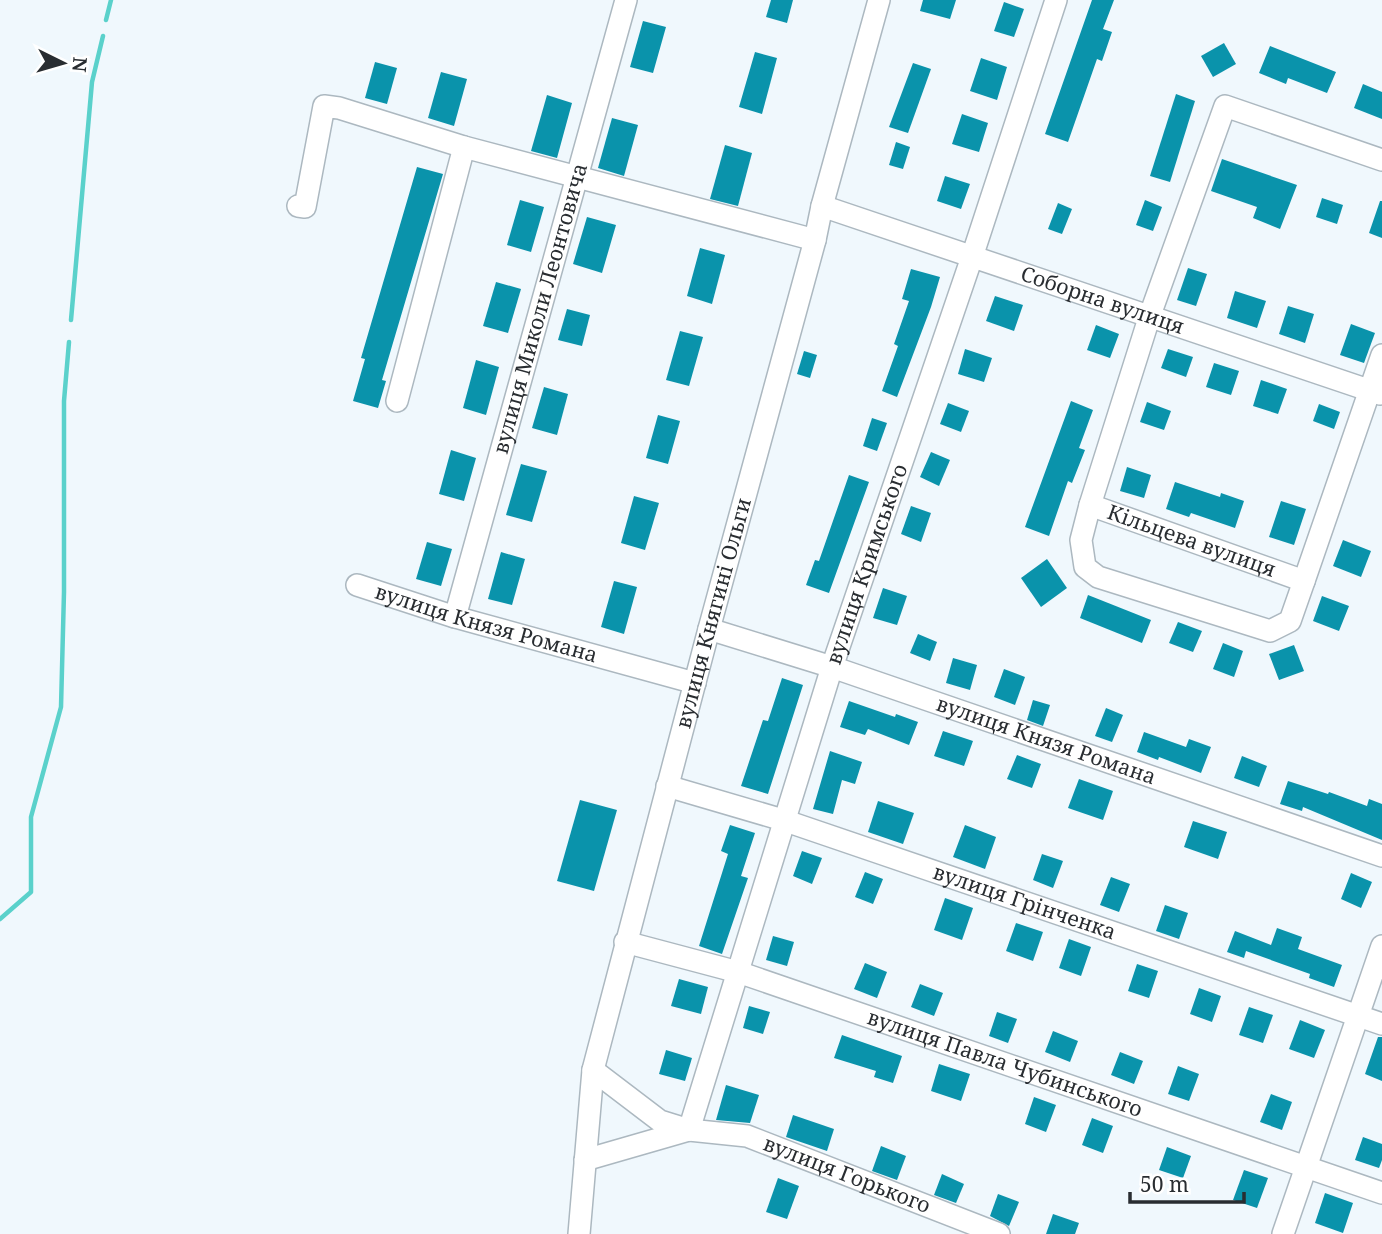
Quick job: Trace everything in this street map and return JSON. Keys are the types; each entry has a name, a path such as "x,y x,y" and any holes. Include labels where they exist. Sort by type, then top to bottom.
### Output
{"street":[{"name":"вулиця Миколи Леонтовича","path":"455,617 626,0"},
{"name":"вулиця Княгині Ольги","path":"579,1234 593,1070 625,942 879,0"},
{"name":"вулиця Кримського","path":"689,1130 831,667 972,257 1056,0"},
{"path":"298,206 305,207 324,106 339,108 464,147 816,240"},
{"name":"Кільцева вулиця","path":"1382,160 1225,106 1150,315 1090,505 1304,581 1376,392 1382,355"},
{"path":"397,401 464,147"},
{"name":"Соборна вулиця","path":"822,205 1376,392"},
{"path":"1090,505 1081,540 1085,567 1098,577 1270,631 1290,621 1304,581"},
{"name":"вулиця Князя Романа","path":"357,585 455,617 695,683"},
{"name":"вулиця Князя Романа","path":"709,629 831,667 1382,856"},
{"name":"вулиця Грінченка","path":"667,786 783,820 1382,1024"},
{"name":"вулиця Павла Чубинського","path":"625,942 738,972 1382,1193"},
{"path":"1283,1234 1382,946"},
{"path":"593,1070 660,1121 689,1130"},
{"path":"585,1160 689,1130"},
{"name":"вулиця Горького","path":"689,1130 747,1136 999,1234"}],"building":[{"path":"771,0 793,0 787,23 766,17"},
{"path":"923,0 956,0 950,19 920,11"},
{"path":"1092,0 1114,0 1103,29 1112,32 1102,61 1097,59 1068,142 1045,134"},
{"path":"1004,2 1024,9 1014,37 994,31"},
{"path":"643,21 666,27 653,73 630,67"},
{"path":"1224,43 1236,64 1213,77 1201,56"},
{"path":"1270,46 1336,72 1327,93 1288,78 1286,84 1259,73"},
{"path":"755,52 777,58 762,114 739,107"},
{"path":"981,58 1007,67 997,100 970,91"},
{"path":"375,62 397,68 387,104 365,98"},
{"path":"913,63 931,69 908,133 889,127"},
{"path":"441,72 467,79 454,126 428,118"},
{"path":"1363,84 1382,92 1382,119 1354,108"},
{"path":"1176,94 1195,101 1170,182 1150,176"},
{"path":"547,95 572,103 557,158 531,151"},
{"path":"962,114 988,123 979,152 952,144"},
{"path":"612,118 638,125 624,176 598,168"},
{"path":"896,142 910,147 903,169 889,165"},
{"path":"725,145 752,153 738,206 710,199"},
{"path":"1222,159 1297,185 1280,229 1253,218 1257,207 1211,191"},
{"path":"417,167 443,174 382,380 386,381 378,408 353,401 365,359 361,358"},
{"path":"945,176 970,184 961,209 937,201"},
{"path":"1322,198 1343,205 1337,224 1316,217"},
{"path":"520,200 544,207 531,252 507,245"},
{"path":"1145,200 1162,207 1153,231 1136,225"},
{"path":"1382,201 1382,238 1369,233"},
{"path":"1058,203 1072,209 1062,234 1048,229"},
{"path":"587,217 616,225 602,273 573,264"},
{"path":"700,248 725,255 712,304 687,296"},
{"path":"1188,268 1207,274 1196,306 1177,300"},
{"path":"911,269 940,277 897,397 882,391 898,346 894,344 909,301 902,299"},
{"path":"496,282 521,289 508,333 483,326"},
{"path":"1235,291 1266,301 1257,328 1227,318"},
{"path":"995,296 1023,305 1014,331 986,321"},
{"path":"1288,306 1314,314 1305,343 1279,334"},
{"path":"567,309 590,315 582,346 558,340"},
{"path":"1351,324 1375,333 1364,363 1340,355"},
{"path":"1096,325 1119,334 1110,358 1087,350"},
{"path":"680,331 703,337 689,386 666,380"},
{"path":"965,349 992,358 984,382 958,374"},
{"path":"1168,349 1193,357 1186,377 1161,368"},
{"path":"804,351 817,355 810,378 797,374"},
{"path":"476,360 499,367 486,415 463,408"},
{"path":"1214,363 1239,371 1231,395 1206,387"},
{"path":"1261,380 1287,389 1278,414 1253,406"},
{"path":"544,387 568,394 557,435 532,428"},
{"path":"1071,401 1093,410 1079,448 1085,450 1072,483 1068,481 1049,536 1025,527"},
{"path":"1147,402 1171,411 1164,430 1140,422"},
{"path":"948,403 969,411 961,432 940,424"},
{"path":"1319,404 1340,412 1334,429 1313,421"},
{"path":"658,415 680,421 668,464 646,458"},
{"path":"872,418 887,423 877,451 863,446"},
{"path":"451,450 476,458 464,501 439,494"},
{"path":"931,452 950,460 939,486 920,477"},
{"path":"521,464 547,471 532,522 506,515"},
{"path":"1127,467 1151,475 1144,498 1120,491"},
{"path":"849,475 869,482 829,593 806,585 815,560 819,561"},
{"path":"1175,482 1220,497 1221,493 1244,501 1235,528 1191,513 1189,517 1166,509"},
{"path":"634,496 659,503 645,550 621,543"},
{"path":"1281,501 1306,509 1294,545 1269,537"},
{"path":"911,506 931,513 921,542 901,534"},
{"path":"1343,540 1371,551 1361,577 1333,566"},
{"path":"427,542 452,549 441,586 416,579"},
{"path":"501,552 525,559 512,605 488,599"},
{"path":"1047,559 1067,588 1041,607 1021,578"},
{"path":"614,581 637,587 624,634 601,627"},
{"path":"883,588 907,596 897,625 873,618"},
{"path":"1088,595 1151,620 1142,643 1080,618"},
{"path":"1322,596 1349,606 1339,631 1313,621"},
{"path":"1178,622 1202,631 1193,652 1169,643"},
{"path":"918,634 937,642 930,661 910,653"},
{"path":"1223,643 1243,651 1234,677 1213,669"},
{"path":"1294,645 1304,671 1279,680 1269,654"},
{"path":"953,658 977,665 970,690 946,683"},
{"path":"1004,669 1025,677 1015,705 994,697"},
{"path":"782,678 803,685 768,794 741,786 763,720 768,721"},
{"path":"1033,700 1050,705 1043,726 1027,720"},
{"path":"849,701 918,722 909,745 868,729 865,735 840,727"},
{"path":"1106,708 1123,715 1112,742 1095,736"},
{"path":"943,731 973,741 964,766 934,756"},
{"path":"1144,732 1186,747 1189,739 1211,747 1201,773 1159,757 1158,760 1137,752"},
{"path":"830,751 862,762 855,784 842,780 833,814 813,809"},
{"path":"1017,755 1041,764 1032,788 1007,779"},
{"path":"1242,756 1267,766 1259,787 1234,778"},
{"path":"1079,779 1113,791 1103,820 1068,808"},
{"path":"1288,781 1367,806 1369,799 1382,804 1382,840 1303,807 1302,811 1280,804"},
{"path":"580,800 617,810 594,891 557,881"},
{"path":"878,801 914,813 903,844 868,832"},
{"path":"1193,821 1227,832 1218,859 1184,847"},
{"path":"730,825 755,833 741,876 748,878 722,954 699,946 728,854 721,851"},
{"path":"965,825 996,837 985,869 953,857"},
{"path":"802,851 822,858 812,884 793,876"},
{"path":"1042,854 1063,861 1053,888 1033,880"},
{"path":"865,872 883,879 873,904 855,897"},
{"path":"1351,873 1372,882 1361,908 1341,899"},
{"path":"1111,877 1130,884 1119,912 1100,905"},
{"path":"945,898 973,908 962,940 934,930"},
{"path":"1165,905 1188,913 1179,939 1156,931"},
{"path":"1016,923 1043,932 1033,961 1006,951"},
{"path":"1277,928 1302,937 1298,949 1342,965 1334,987 1309,978 1310,974 1246,951 1244,958 1227,952 1235,931 1271,945"},
{"path":"773,936 794,942 787,966 766,960"},
{"path":"1069,939 1091,947 1081,976 1059,968"},
{"path":"865,963 887,972 877,998 854,989"},
{"path":"1137,964 1158,971 1149,998 1128,991"},
{"path":"679,979 708,987 701,1014 671,1006"},
{"path":"920,984 943,993 934,1016 911,1007"},
{"path":"1199,988 1221,996 1212,1022 1190,1014"},
{"path":"749,1006 770,1012 763,1034 743,1028"},
{"path":"1249,1007 1273,1015 1263,1043 1239,1035"},
{"path":"997,1012 1017,1019 1008,1043 989,1036"},
{"path":"1300,1020 1325,1030 1314,1058 1289,1049"},
{"path":"1053,1031 1078,1041 1070,1062 1045,1052"},
{"path":"842,1035 902,1056 893,1083 874,1077 876,1071 834,1058"},
{"path":"1378,1037 1382,1037 1382,1081 1365,1074"},
{"path":"666,1050 692,1058 685,1081 659,1074"},
{"path":"1120,1052 1143,1061 1134,1084 1111,1075"},
{"path":"939,1064 970,1074 961,1101 931,1091"},
{"path":"1178,1066 1199,1074 1189,1101 1168,1094"},
{"path":"726,1085 759,1095 750,1123 716,1120"},
{"path":"1271,1094 1292,1102 1282,1130 1260,1122"},
{"path":"1034,1097 1056,1105 1046,1132 1025,1124"},
{"path":"793,1115 834,1129 827,1151 786,1137"},
{"path":"1092,1118 1113,1126 1103,1153 1082,1145"},
{"path":"1363,1137 1382,1144 1379,1168 1355,1160"},
{"path":"881,1146 906,1156 897,1180 872,1171"},
{"path":"1167,1147 1191,1156 1183,1178 1159,1170"},
{"path":"1244,1170 1268,1178 1257,1208 1233,1200"},
{"path":"942,1174 964,1184 956,1203 934,1195"},
{"path":"778,1178 799,1186 787,1219 766,1212"},
{"path":"1325,1193 1353,1203 1343,1233 1315,1223"},
{"path":"998,1194 1019,1202 1009,1226 990,1216"},
{"path":"1053,1214 1079,1223 1075,1234 1046,1234"}],"waterway":[{"path":"106,20 111,0"},
{"path":"71,320 92,82 103,36"},
{"path":"0,919 31,892 31,817 61,707 64,401 69,342"}]}
